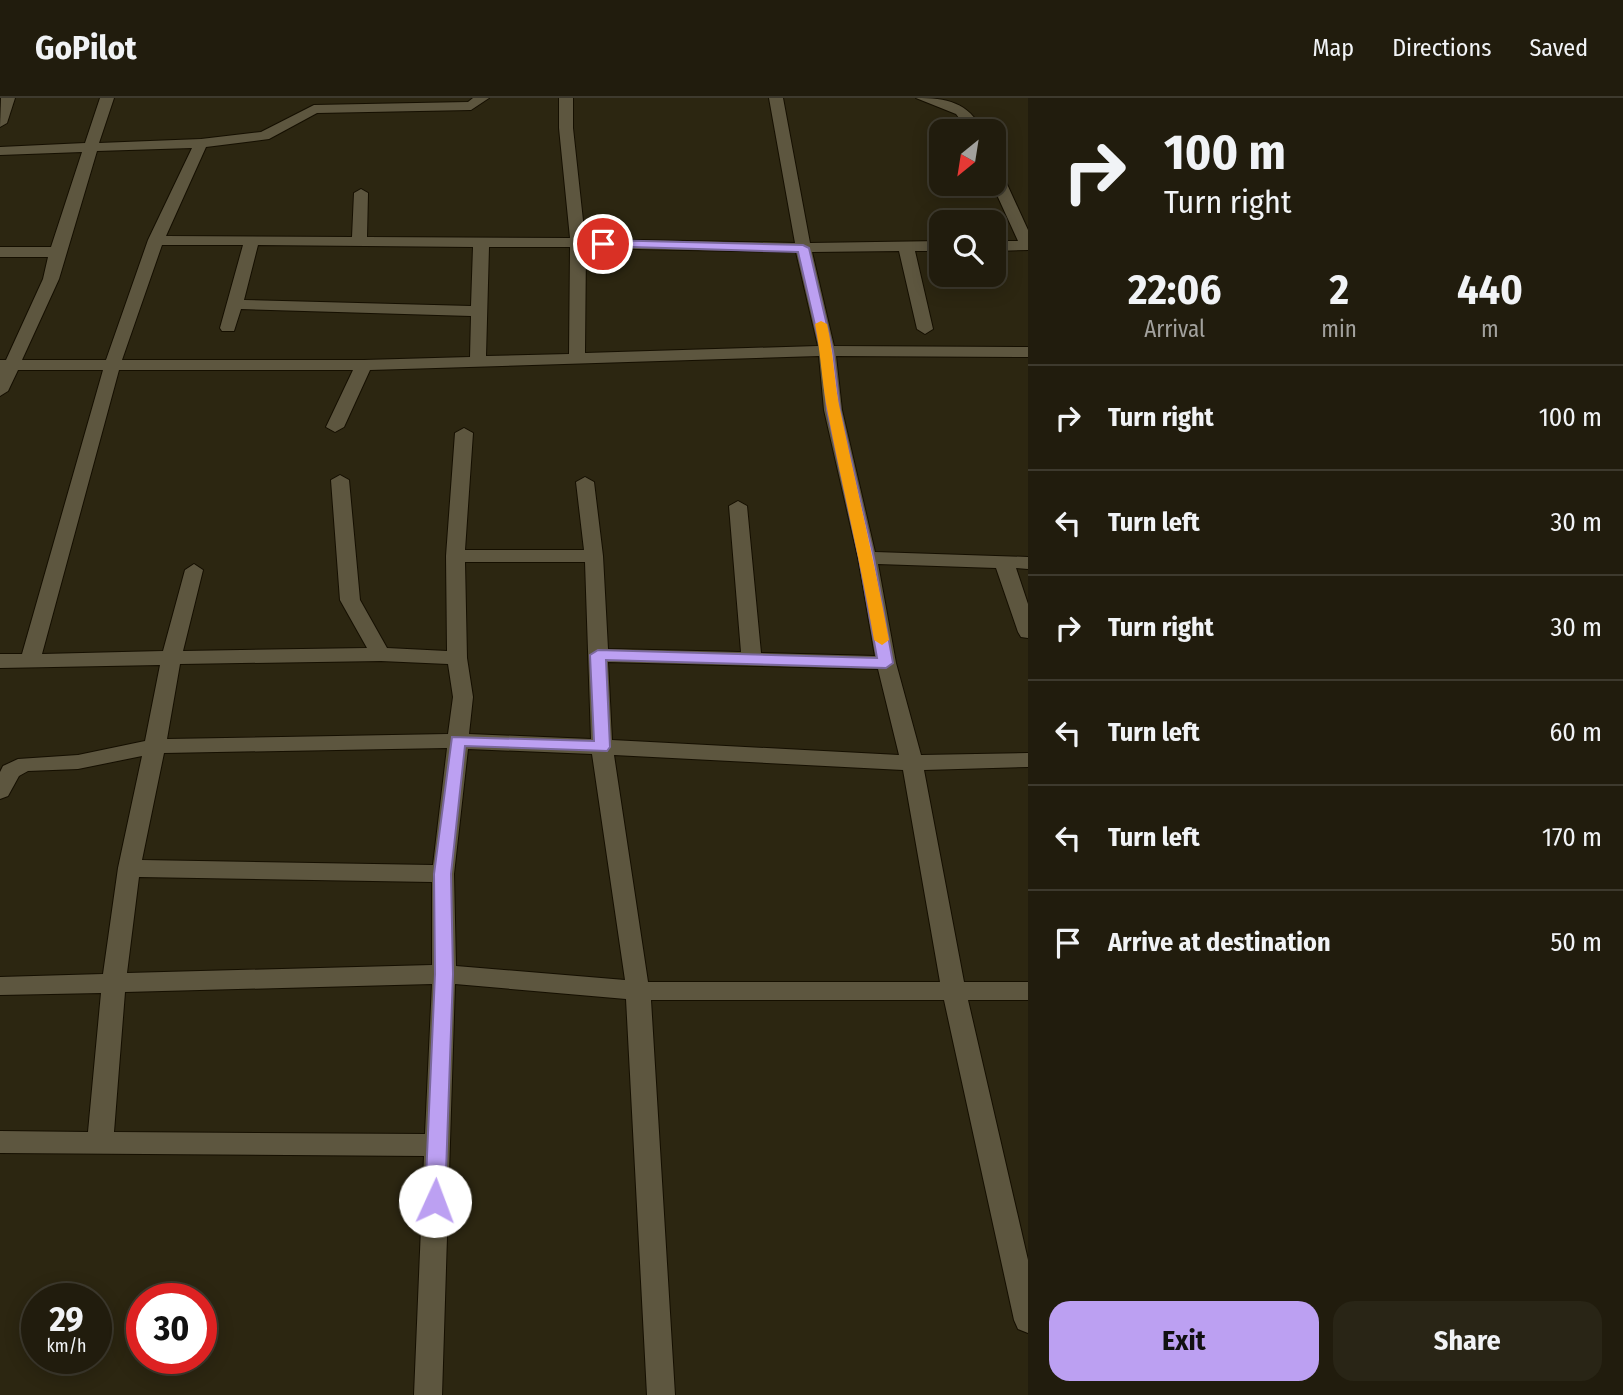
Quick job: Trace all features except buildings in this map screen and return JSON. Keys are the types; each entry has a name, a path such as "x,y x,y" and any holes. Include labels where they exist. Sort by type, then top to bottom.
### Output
{"street":[{"path":"0,123 8,98"},
{"path":"0,391 5,365 51,279 57,252 107,98"},
{"path":"0,150 92,149 201,143 264,135 314,109 471,106 482,98"},
{"path":"566,98 566,128 578,243 577,358"},
{"path":"776,98 803,248 827,351 833,410 867,558 886,663 912,764 954,992 1028,1320"},
{"path":"923,98 955,107 971,119"},
{"path":"31,659 112,366 156,240 201,143"},
{"path":"359,243 361,193"},
{"path":"1005,196 1027,245 1006,246"},
{"path":"156,240 578,243 803,248 929,246"},
{"path":"228,328 252,242"},
{"path":"478,361 481,244"},
{"path":"906,247 925,328"},
{"path":"0,252 57,252"},
{"path":"235,304 479,312"},
{"path":"5,365 364,365 827,351 1028,352"},
{"path":"335,427 364,365"},
{"path":"428,1395 444,974 443,874 463,696 457,658 455,556 464,433"},
{"path":"340,480 350,600 381,654"},
{"path":"585,482 594,556 602,747 638,991 661,1395"},
{"path":"738,506 752,659"},
{"path":"455,556 594,556"},
{"path":"867,558 1028,563"},
{"path":"1004,562 1028,632"},
{"path":"100,1141 114,982 129,868 171,657 194,570"},
{"path":"0,661 381,654 457,658"},
{"path":"598,655 886,663"},
{"path":"0,791 11,771 25,764 78,762 155,747 458,741 912,764 1028,760"},
{"path":"129,868 443,874"},
{"path":"0,986 444,974 638,991 1028,991"},
{"path":"0,1142 438,1145"}],"slow traffic":[{"path":"821,324 827,351 833,410 867,558 882,640"}],"route":[{"path":"435,1201 444,974 443,874 458,741 602,747 598,655 886,663 867,558 833,410 827,351 803,248 603,244"}]}
